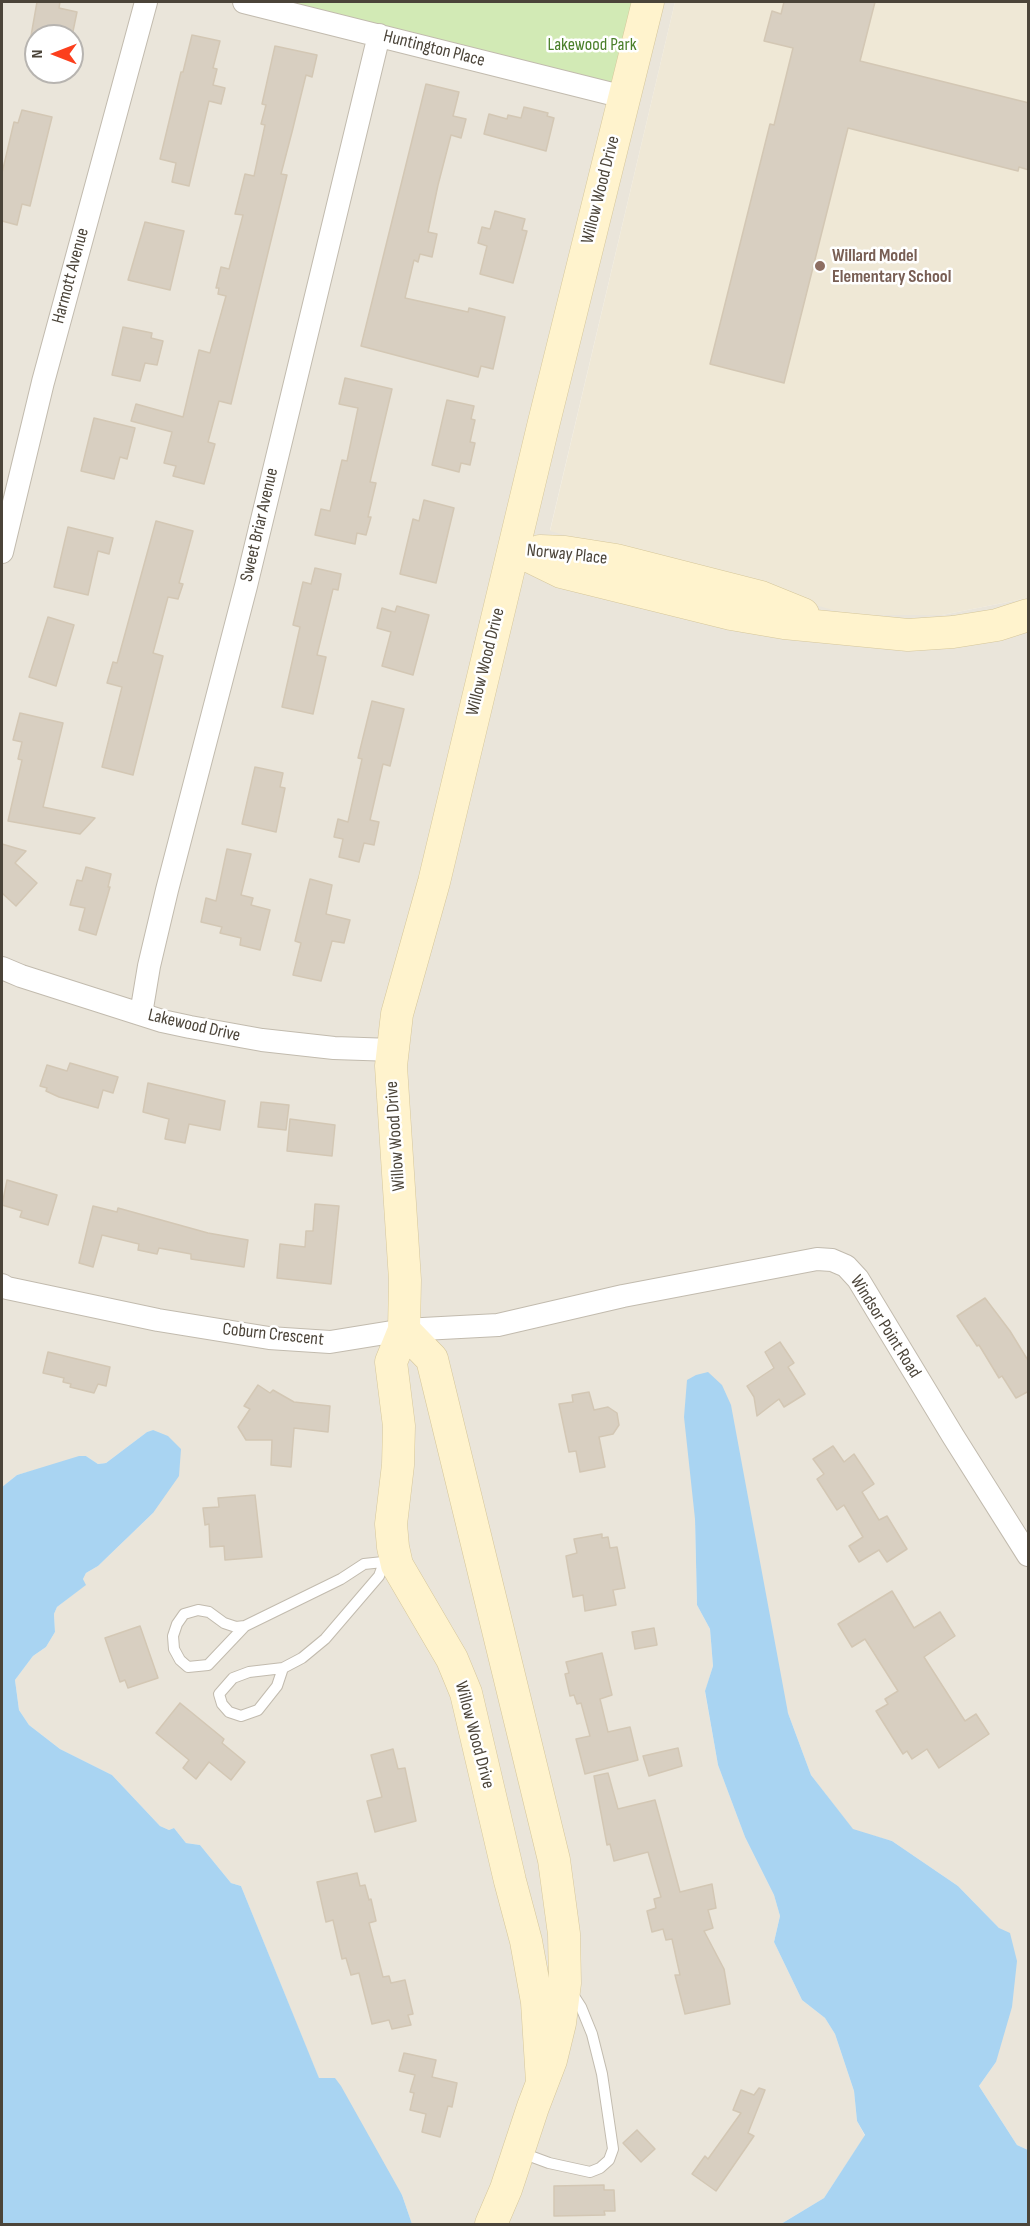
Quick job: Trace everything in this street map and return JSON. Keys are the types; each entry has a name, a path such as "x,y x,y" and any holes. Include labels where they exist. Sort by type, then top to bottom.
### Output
{"street":[{"name":"Harmott Avenue","path":"2,552 43,382 146,2"},
{"name":"Huntington Place","path":"244,2 379,34 624,98"},
{"name":"Willow Wood Drive","path":"543,2082 537,2002 526,1941 466,1693 452,1659 397,1565 388,1555 398,1465 399,1426 391,1362 404,1330 405,1280 391,1066 397,1014 434,882 648,2"},
{"name":"Sweet Briar Avenue","path":"141,1014 149,966 167,890 246,586 379,34"},
{"name":"Norway Place","path":"514,549 565,552 616,560 761,597 837,628 908,635 953,632 997,625 1029,615"},
{"name":"Lakewood Drive","path":"2,968 21,976 190,1028 262,1040 334,1048 393,1050"},
{"name":"Windsor Point Road","path":"652,1290 817,1259 832,1260 846,1266 858,1279 1029,1556"},
{"name":"Coburn Crescent","path":"2,1286 158,1320 269,1338 330,1342 404,1330 498,1325 652,1290"},
{"name":"Willow Wood Drive","path":"404,1330 432,1359 554,1860 564,1934 565,1983 560,2023 551,2060 490,2224"}],"lane":[{"path":"246,1626 236,1627 224,1623 209,1612 198,1610 184,1614 173,1636 174,1649 180,1660 188,1667 208,1665 246,1626 341,1579 364,1564 388,1555"},
{"path":"284,1668 277,1686 258,1710 241,1716 229,1712 222,1704 219,1694 233,1678 249,1672 284,1668 302,1658 325,1639 379,1576 388,1555"},
{"path":"519,2151 549,2163 590,2172 600,2168 609,2160 614,2149 602,2074 592,2034 581,2007 565,1983"}],"shaded area":[{"path":"2,2 675,2 550,530 942,615 1028,598 1028,2150 1017,2145 979,2086 996,2062 999,1928 958,1886 892,1841 853,1830 811,1775 788,1713 695,1519 697,1605 710,1629 713,1666 705,1692 718,1765 745,1837 774,1895 780,1916 774,1942 802,2000 825,2018 835,2034 854,2091 857,2121 865,2136 824,2198 781,2224 412,2224 402,2195 319,2079 241,1886 231,1883 200,1845 186,1843 174,1828 169,1830 160,1826 112,1775 60,1749 29,1725 19,1710 15,1680 33,1656 46,1647 55,1632 54,1614 57,1607 85,1585 83,1579 86,1573 98,1566 153,1513 153,1430 147,1432 106,1463 98,1464 86,1456 17,1475 2,1487"},
{"name":"Willard Model Elementary School","path":"675,2 1028,2 1028,598 942,615 851,615 550,531"}],"green space":[{"name":"Lakewood Park","path":"237,2 648,2 624,97"}],"water":[{"path":"708,1372 722,1385 731,1405 788,1713 811,1775 853,1829 892,1841 958,1886 999,1928 1010,1933 1017,1961 1012,2007 996,2062 979,2086 1017,2145 1028,2150 1028,2224 781,2224 824,2198 865,2135 857,2121 854,2091 835,2034 825,2018 802,2000 774,1942 780,1916 774,1895 745,1837 718,1765 705,1691 713,1666 710,1629 697,1605 695,1519 684,1417 687,1380"},
{"path":"153,1430 168,1436 181,1449 179,1476 153,1513 98,1566 86,1573 83,1579 86,1585 57,1607 54,1614 55,1632 46,1647 33,1656 15,1680 19,1710 29,1725 60,1749 112,1775 160,1826 169,1830 174,1828 186,1843 200,1845 231,1883 241,1886 319,2078 335,2078 341,2086 402,2195 412,2224 2,2224 2,1487 17,1475 79,1456 86,1456 98,1464 106,1463 147,1432"}],"building":[{"path":"37,2 60,2 59,8 77,12 74,24 33,24"},
{"path":"784,2 875,2 860,61 1029,103 1029,170 1019,167 1018,171 848,128 784,383 710,364 770,124 774,125 793,48 764,41 772,11 781,14"},
{"path":"192,35 220,41 213,68 217,69 213,85 225,88 221,104 209,101 189,186 172,182 176,163 160,159"},
{"path":"275,46 317,55 312,77 306,75 281,174 287,175 231,404 219,401 208,442 215,444 204,484 173,476 176,466 164,463 172,432 131,421 136,404 183,417 199,350 210,353 226,296 218,294 219,288 216,288 221,267 229,269 243,215 235,214 245,174 254,176 265,125 261,124 266,105 262,104"},
{"path":"426,84 459,92 453,116 466,119 461,138 451,135 438,185 428,232 437,234 432,257 420,254 418,262 414,260 405,298 468,312 469,308 505,317 493,369 481,366 478,377 361,346"},
{"path":"524,107 548,113 547,116 554,118 546,151 484,134 489,114 507,119 508,115 521,118"},
{"path":"22,110 52,117 30,206 22,204 17,225 2,221 2,173 14,122 18,123"},
{"path":"495,211 525,219 522,230 527,231 513,283 480,274 487,246 478,243 482,227 490,229"},
{"path":"145,222 184,231 170,290 128,280"},
{"path":"123,327 152,333 151,338 163,341 157,365 145,363 140,381 112,375"},
{"path":"345,378 392,389 370,482 376,483 368,517 371,517 366,535 357,533 355,544 315,535 321,509 330,511 342,460 347,461 358,408 339,404"},
{"path":"447,400 474,406 471,419 475,420 470,442 475,443 470,465 461,463 459,472 432,465"},
{"path":"94,418 135,428 127,459 120,457 114,479 81,471"},
{"path":"424,500 454,508 436,583 400,574 413,519 419,521"},
{"path":"156,521 193,531 179,583 183,584 178,599 168,597 153,653 163,656 133,775 102,767 122,687 107,683 113,662 117,663"},
{"path":"68,527 113,538 109,554 98,551 88,595 54,587"},
{"path":"315,568 341,574 338,590 333,589 317,655 326,657 313,714 282,707 300,627 293,625 303,582 311,584"},
{"path":"397,606 429,615 413,675 382,666 391,632 377,628 382,608 395,612"},
{"path":"48,617 74,625 56,686 29,677"},
{"path":"372,701 404,709 390,766 383,764 370,820 379,822 374,845 364,843 359,862 339,857 343,839 334,837 338,819 348,822 362,759 358,758"},
{"path":"20,713 63,723 43,807 95,818 80,834 8,821 22,760 18,759 22,742 13,740"},
{"path":"255,767 283,773 280,787 285,788 276,832 242,824"},
{"path":"2,844 26,851 15,863 37,883 16,906 2,893"},
{"path":"227,849 251,854 241,895 253,898 251,905 270,910 260,950 240,945 241,938 220,933 222,927 201,922 206,898 216,901"},
{"path":"86,867 111,874 108,887 110,887 96,935 79,930 85,908 70,905 77,880 82,881"},
{"path":"310,879 332,885 326,914 350,920 344,943 332,941 321,981 293,975 301,943 295,941"},
{"path":"70,1063 118,1077 113,1093 103,1090 98,1108 59,1097 40,1086 47,1065 67,1071"},
{"path":"148,1083 225,1101 220,1130 189,1124 185,1143 165,1139 169,1119 143,1112"},
{"path":"261,1102 289,1105 286,1130 258,1127"},
{"path":"290,1119 335,1125 332,1156 287,1151"},
{"path":"7,1180 57,1195 48,1225 20,1217 22,1211 2,1205"},
{"path":"315,1204 339,1206 331,1284 277,1278 280,1244 305,1247 306,1231 313,1231"},
{"path":"93,1206 117,1212 118,1208 208,1233 248,1240 244,1267 191,1259 191,1254 159,1248 157,1254 138,1250 139,1244 102,1235 93,1267 79,1263"},
{"path":"985,1298 1010,1331 1029,1362 1029,1391 1016,1398 1002,1376 999,1378 979,1345 977,1346 957,1316"},
{"path":"780,1342 794,1363 788,1367 805,1394 784,1407 779,1399 757,1416 754,1397 747,1386 774,1368 765,1352"},
{"path":"48,1352 110,1367 106,1386 98,1384 94,1393 70,1387 71,1384 63,1382 64,1378 43,1373"},
{"path":"258,1385 270,1393 273,1390 294,1402 330,1406 328,1432 294,1428 291,1467 271,1465 272,1440 246,1440 238,1427 250,1409 244,1406"},
{"path":"589,1392 594,1410 608,1407 617,1413 619,1425 613,1434 599,1437 605,1467 580,1472 576,1451 569,1452 559,1404 573,1402 572,1395"},
{"path":"833,1446 844,1462 854,1454 874,1484 862,1492 879,1520 887,1516 907,1549 887,1562 879,1550 859,1562 849,1546 863,1537 844,1505 837,1510 817,1479 824,1474 813,1459"},
{"path":"255,1495 262,1557 225,1560 224,1546 210,1547 209,1524 205,1525 203,1508 219,1507 218,1498"},
{"path":"602,1534 602,1538 608,1537 610,1548 617,1547 625,1588 613,1590 616,1605 585,1611 583,1595 573,1597 566,1556 577,1553 574,1539"},
{"path":"892,1591 914,1628 940,1612 955,1636 924,1657 965,1721 976,1714 989,1734 939,1768 927,1749 912,1759 907,1751 903,1754 876,1711 888,1704 885,1699 898,1691 865,1639 852,1647 838,1624"},
{"path":"140,1626 158,1678 128,1688 125,1680 120,1682 105,1638"},
{"path":"654,1628 657,1645 635,1649 632,1632"},
{"path":"602,1653 612,1695 600,1699 608,1732 630,1727 638,1760 585,1774 576,1739 590,1736 581,1703 577,1704 574,1695 570,1696 565,1674 569,1673 566,1662"},
{"path":"180,1703 224,1739 222,1743 245,1762 231,1780 209,1762 196,1779 183,1768 189,1760 156,1733"},
{"path":"678,1748 682,1766 649,1776 643,1756"},
{"path":"393,1749 398,1769 405,1768 416,1821 375,1832 367,1801 382,1797 371,1755"},
{"path":"608,1773 618,1809 655,1800 680,1892 712,1884 716,1908 708,1910 713,1928 704,1931 724,1969 730,2004 685,2014 675,1975 680,1975 672,1939 666,1940 663,1929 652,1932 647,1911 656,1908 654,1899 661,1897 648,1852 614,1861 610,1844 607,1845 594,1776"},
{"path":"357,1873 360,1886 365,1885 369,1900 371,1899 376,1921 369,1923 383,1977 389,1976 391,1983 405,1980 413,2014 408,2015 411,2025 392,2029 389,2020 372,2024 359,1973 351,1975 346,1958 342,1959 333,1920 326,1922 317,1882"},
{"path":"404,2053 436,2060 432,2077 457,2083 452,2107 448,2106 440,2137 422,2132 426,2114 410,2110 414,2093 410,2092 415,2075 399,2071"},
{"path":"759,2088 765,2090 748,2133 754,2136 716,2191 692,2174 705,2156 708,2159 741,2113 733,2110 741,2090 754,2095"},
{"path":"637,2130 655,2149 641,2162 623,2143"},
{"path":"604,2185 604,2190 614,2190 615,2211 604,2211 605,2215 554,2216 554,2186"}],"place":[{"name":"Willard Model Elementary School","path":"820,266"}]}
